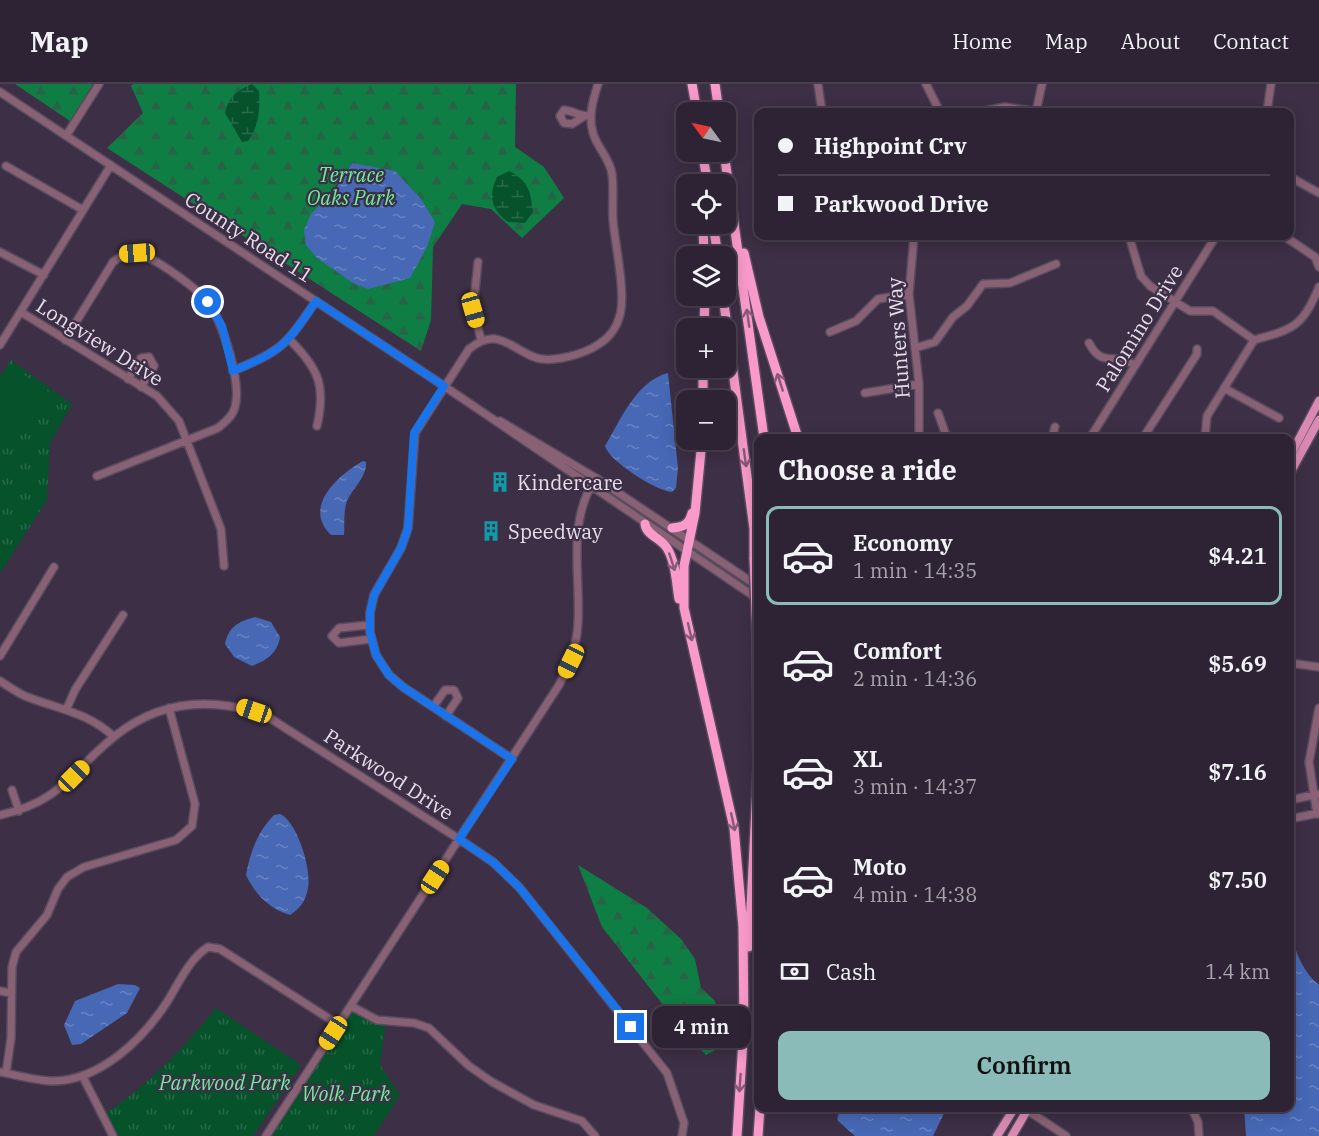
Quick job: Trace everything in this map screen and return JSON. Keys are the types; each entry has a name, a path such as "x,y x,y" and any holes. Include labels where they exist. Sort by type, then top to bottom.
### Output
{"highway":[{"path":"692,84 695,102"},
{"path":"715,84 718,102"},
{"path":"736,220 759,317 797,434"},
{"path":"736,232 763,434"},
{"path":"724,306 754,529 754,559"},
{"path":"701,450 687,553 684,608 734,828 743,927 744,1029"},
{"path":"672,528 689,522 699,479"},
{"path":"645,524 647,531 660,540 671,556 679,603 684,608"},
{"path":"737,1136 754,841"},
{"path":"758,1136 760,1112"}],"main road":[{"path":"1294,448 1319,401"},
{"path":"1294,466 1319,420"},
{"path":"997,1136 1012,1112"},
{"path":"1012,1136 1026,1112"}],"street":[{"path":"66,136 99,84"},
{"path":"512,759 389,675 376,655 369,625 374,595 401,548 408,528 414,433 469,349 482,339 501,338 534,357 555,360 597,346 608,338 617,325 621,303 613,218 612,174 608,159 593,134 587,116 598,84"},
{"path":"818,84 821,108"},
{"path":"926,84 938,108"},
{"path":"1038,108 1042,84"},
{"path":"1268,108 1271,84"},
{"name":"County Road 11","path":"0,92 479,410"},
{"path":"0,345 111,165"},
{"path":"6,166 83,210"},
{"path":"1294,179 1319,193"},
{"name":"Hunters Way","path":"914,240 909,294 919,384 919,434"},
{"path":"1130,240 1141,276 1150,286 1190,311 1213,311 1254,340"},
{"name":"Palomino Drive","path":"1092,434 1213,240"},
{"path":"1290,240 1315,257 1319,267"},
{"path":"0,252 44,275"},
{"path":"65,340 113,261 123,254 137,253 192,287 208,302 222,326 233,371 236,406 231,416 218,428 97,476"},
{"path":"478,262 473,310 482,339"},
{"path":"915,348 935,342 952,317 967,306 983,284 1010,283 1056,264"},
{"path":"1206,434 1208,416 1254,340 1287,332 1298,324 1319,287"},
{"path":"830,332 856,321 878,299 909,294"},
{"path":"233,371 271,355 290,340 316,301"},
{"name":"Longview Drive","path":"21,312 169,407 179,421 187,440 220,529 224,566"},
{"path":"290,340 308,358 319,379 322,401 317,426"},
{"path":"1089,342 1095,353 1102,358 1123,357 1135,365"},
{"path":"1146,434 1197,354 1197,349"},
{"path":"128,379 141,358 149,357 154,366 141,387"},
{"path":"865,393 919,384"},
{"path":"1224,388 1279,418"},
{"path":"479,410 520,430 754,584"},
{"path":"479,410 754,597"},
{"path":"938,413 946,434"},
{"path":"1054,434 1055,427"},
{"path":"266,1136 559,685 571,661 578,624 576,541 590,487 596,478"},
{"path":"0,656 54,567"},
{"path":"67,708 75,690 123,615"},
{"path":"369,625 339,628 332,636 339,643 371,639"},
{"path":"1294,664 1319,667"},
{"path":"0,681 23,695 67,708 99,722 114,737"},
{"path":"433,707 445,690 454,690 458,698 446,716"},
{"name":"Parkwood Drive","path":"0,815 19,811 61,789 114,737 140,719 169,708 217,703 242,707 265,715 493,862 519,887 657,1059 676,1094 684,1123 682,1136"},
{"path":"169,708 195,804 192,826 176,840 84,867 68,877 58,889 47,915 16,952 12,967 11,1038 3,1072 53,1081 83,1077 107,1064 145,1029 163,1007 198,954 208,947 220,949 339,1025"},
{"path":"1294,818 1318,813 1310,762 1319,708"},
{"path":"12,790 19,811"},
{"path":"1294,799 1316,795"},
{"path":"0,991 11,993"},
{"path":"351,1006 377,1020 414,1023 429,1028 469,1066 492,1082 534,1105 582,1121 595,1136"},
{"path":"83,1077 113,1136"},
{"path":"1032,1112 1066,1136"},
{"path":"1193,1112 1198,1122 1199,1136"}],"green space":[{"path":"15,84 93,84 70,121"},
{"name":"Terrace Oaks Park","path":"133,84 516,84 515,147 544,167 564,198 522,238 491,209 462,204 433,247 431,320 421,351 107,148 143,113 131,86","holes":["352,163 366,167 353,283 339,272 325,201"]},
{"path":"252,84 259,91 258,118 255,130 248,141 242,142 225,113 234,95"},
{"path":"509,171 520,178 530,193 533,212 525,223 508,222 498,212 493,202 492,196 497,177"},
{"path":"11,360 72,404 50,443 47,500 0,573 0,376"},
{"path":"17,370 59,399 33,420 26,423 0,425 0,384 8,371"},
{"path":"578,865 647,908 682,940 695,959 701,988 715,1001 719,1023 715,1050 706,1055 693,1043 602,927"},
{"name":"Wolk Park","path":"351,1006 386,1021 380,1065 400,1095 374,1136 266,1136"},
{"name":"Parkwood Park","path":"216,1008 301,1065 253,1136 117,1136 105,1114 165,1065"}],"water":[{"path":"352,163 395,171 421,199 435,222 427,247 410,278 368,289 353,283 317,258 306,245 304,230 311,214 336,188"},
{"path":"668,373 678,468 676,488 672,492 655,486 634,474 615,459 605,446 630,403 647,384"},
{"path":"363,461 366,462 364,473 347,501 344,535 331,535 323,524 320,514 322,503 334,483"},
{"path":"255,617 271,622 280,637 270,656 252,666 234,657 225,644 229,633 235,626"},
{"path":"280,814 292,826 302,847 309,880 306,896 300,907 290,915 264,900 246,875 252,850 259,835 274,815"},
{"path":"1294,946 1305,968 1319,985 1319,1136 1246,1136 1244,1112 1294,1112"},
{"path":"118,984 135,985 140,988 127,1013 81,1044 72,1045 64,1025 75,1001"},
{"path":"839,1112 945,1112 933,1136 855,1136 837,1120"}],"place":[{"name":"Kindercare","path":"500,482"},
{"name":"Speedway","path":"491,531"}],"route":[{"path":"208,302 222,326 233,371 271,355 290,340 316,301 444,386 414,433 408,528 401,548 374,595 369,625 371,639 376,655 389,675 403,687 512,759 459,839 493,862 519,887 631,1027"}]}
